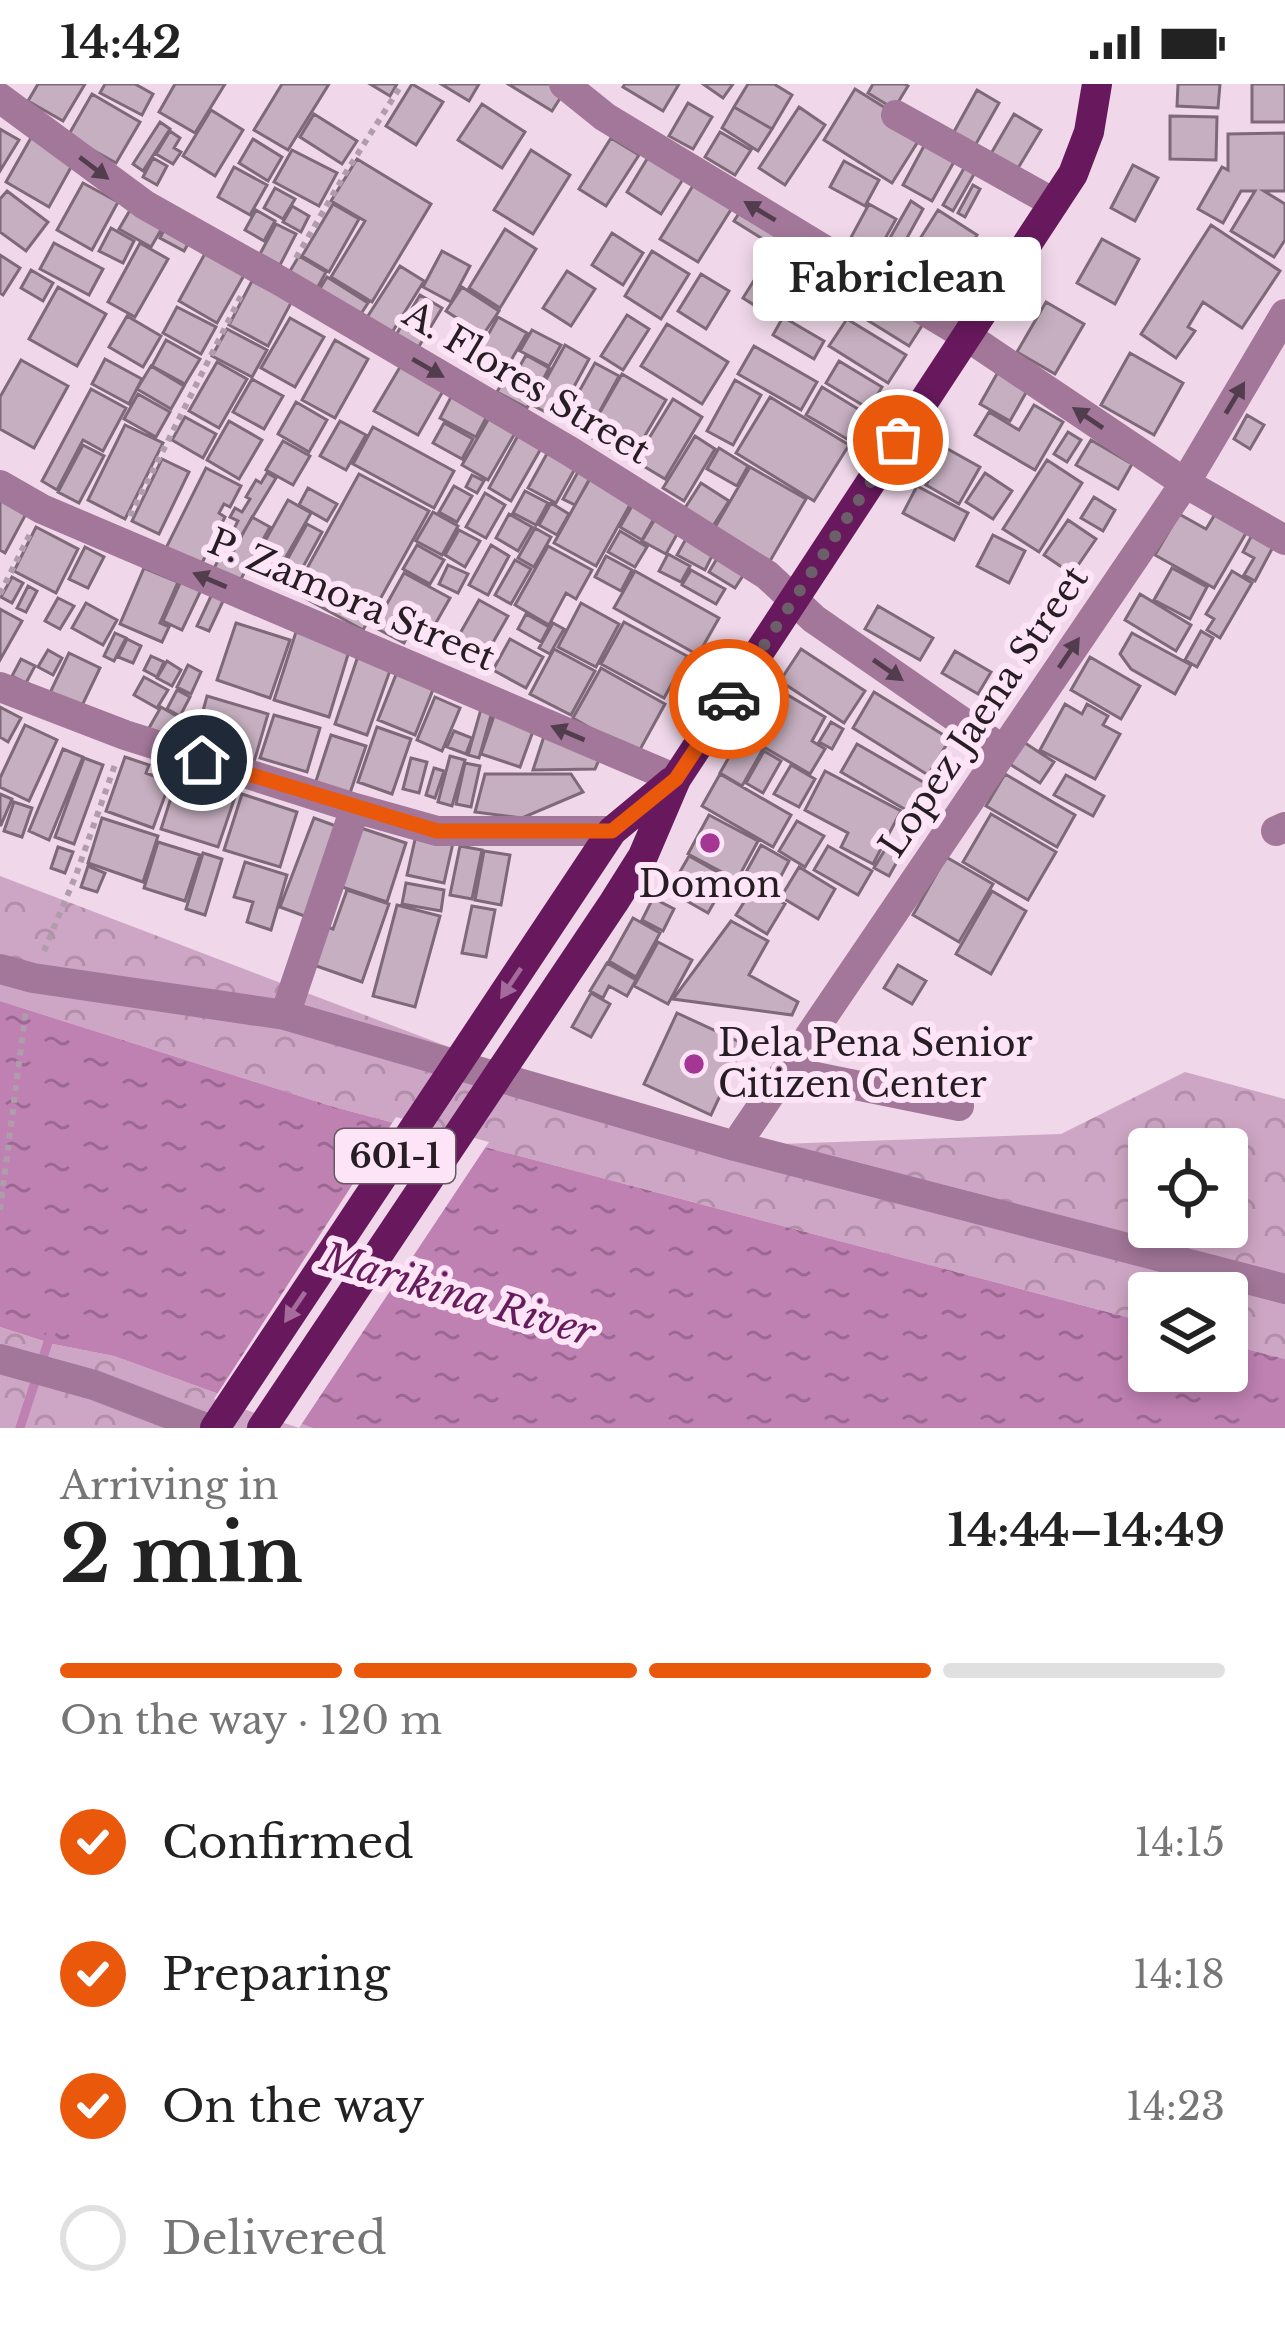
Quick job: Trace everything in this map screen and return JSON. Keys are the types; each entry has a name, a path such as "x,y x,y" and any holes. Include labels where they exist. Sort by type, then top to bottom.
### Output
{"main road":[{"name":"601-1","path":"262,1428 614,902 643,856 676,779 1073,174 1085,148 1097,84"},
{"name":"601-1","path":"215,1428 612,831 676,779"}],"street":[{"path":"564,84 605,117 968,337 1185,483 1285,540"},
{"name":"A. Flores Street","path":"0,98 145,206 571,452 767,575 814,619 1003,750"},
{"path":"896,115 1054,203"},
{"name":"Lopez Jaena Street","path":"736,1146 1185,483 1285,314"},
{"name":"P. Zamora Street","path":"0,485 42,509 676,779"},
{"path":"0,687 125,736 437,831 612,831"},
{"path":"285,1015 355,808"},
{"path":"0,969 30,989 285,1015 736,1146 1285,1289"},
{"path":"786,1071 959,1106"},
{"path":"3,1359 94,1385 206,1428"}],"path":[{"path":"118,541 269,275 345,174 402,84"},
{"path":"0,595 42,509"},
{"path":"0,1210 30,989 125,736"}],"green space":[{"path":"0,876 441,1044 532,1075 780,1144 1061,1134 1185,1072 1285,1099 1285,1359 1248,1349 1248,1272 1128,1272 1128,1317 334,1107 0,1001"},
{"path":"0,1327 114,1356 313,1428 0,1428"}],"water":[{"name":"Marikina River","path":"0,1001 334,1107 1128,1317 1128,1392 1248,1392 1248,1349 1285,1359 1285,1428 313,1428 114,1356 0,1327"}],"pier":[{"path":"396,1117 489,1142 299,1428 214,1399"}],"building":[{"path":"38,84 85,84 63,121 28,101"},
{"path":"105,84 135,84 153,94 142,115 100,93"},
{"path":"175,84 225,84 195,133 159,112"},
{"path":"282,84 329,84 288,150 254,130"},
{"path":"370,84 397,84 390,96"},
{"path":"412,84 443,102 416,145 386,126"},
{"path":"441,84 479,84 469,101"},
{"path":"508,84 559,84 566,89 552,111"},
{"path":"679,84 663,111 623,87"},
{"path":"703,84 733,84 723,98"},
{"path":"748,84 774,84 792,95 772,129 734,107"},
{"path":"873,84 908,86 894,109 868,93"},
{"path":"1178,84 1220,84 1218,108 1177,106"},
{"path":"1252,84 1285,84 1285,122 1252,122"},
{"path":"855,89 924,132 892,183 824,140"},
{"path":"977,90 999,103 972,151 950,139"},
{"path":"92,94 140,122 116,163 68,136"},
{"path":"688,103 712,117 693,149 669,136"},
{"path":"482,104 525,132 502,168 458,140"},
{"path":"734,107 772,129 758,151 722,128"},
{"path":"799,107 825,125 785,185 759,168"},
{"path":"211,110 243,130 215,176 183,156"},
{"path":"314,114 357,141 342,164 300,137"},
{"path":"1014,114 1041,130 1015,173 989,157"},
{"path":"1170,116 1217,117 1216,160 1170,159"},
{"path":"160,122 170,129 143,171 133,164"},
{"path":"0,129 19,140 0,171"},
{"path":"170,131 180,138 174,148 181,152 173,164 156,154"},
{"path":"720,132 751,150 735,175 705,157"},
{"path":"1285,133 1285,191 1264,191 1285,204 1285,240 1274,257 1231,231 1255,191 1241,191 1223,223 1198,209 1222,167 1228,170 1228,134"},
{"path":"32,136 75,160 49,207 6,182"},
{"path":"611,138 639,155 606,206 579,189"},
{"path":"253,139 282,157 268,181 239,163"},
{"path":"925,144 955,160 932,201 903,185"},
{"path":"292,150 337,173 319,206 274,182"},
{"path":"531,150 570,175 533,234 494,210"},
{"path":"650,154 685,176 661,214 627,192"},
{"path":"153,158 167,166 157,185 143,177"},
{"path":"357,159 431,204 372,302 331,277 365,221 331,201"},
{"path":"844,161 879,180 865,206 830,187"},
{"path":"967,163 977,169 953,211 943,205"},
{"path":"1133,165 1158,178 1135,221 1111,208"},
{"path":"234,167 267,185 250,215 218,197"},
{"path":"83,183 118,202 92,250 57,230"},
{"path":"694,184 732,208 698,262 660,239"},
{"path":"973,185 980,189 965,217 958,213"},
{"path":"275,188 295,199 283,219 264,208"},
{"path":"7,191 48,222 26,251 0,232 0,199"},
{"path":"911,201 923,209 892,265 879,257"},
{"path":"333,204 359,219 329,272 302,256"},
{"path":"869,204 896,219 876,255 849,241"},
{"path":"133,205 165,223 151,247 119,229"},
{"path":"292,206 309,216 301,232 283,222"},
{"path":"743,207 779,230 771,244 734,221"},
{"path":"256,210 275,221 264,241 245,230"},
{"path":"938,210 977,235 940,294 901,269"},
{"path":"167,224 192,237 184,251 160,238"},
{"path":"276,224 296,234 280,265 260,254"},
{"path":"1211,225 1280,271 1242,328 1203,302 1188,327 1195,331 1176,358 1141,334"},
{"path":"111,228 134,241 123,263 99,251"},
{"path":"505,229 536,249 500,308 469,288"},
{"path":"612,233 643,253 623,285 592,265"},
{"path":"1102,239 1139,259 1115,304 1077,283"},
{"path":"54,243 103,269 89,295 40,269"},
{"path":"140,243 168,259 135,317 108,302"},
{"path":"775,247 808,268 776,319 743,298"},
{"path":"208,248 247,270 217,323 179,301"},
{"path":"442,251 470,266 451,302 423,287"},
{"path":"652,251 689,274 661,319 625,296"},
{"path":"0,255 20,268 3,295 0,293"},
{"path":"299,256 326,272 315,292 287,276"},
{"path":"822,258 863,284 844,313 804,287"},
{"path":"400,266 424,281 391,334 366,319"},
{"path":"31,270 53,283 43,301 21,288"},
{"path":"567,271 595,289 571,326 543,308"},
{"path":"701,274 729,291 706,329 678,311"},
{"path":"327,277 368,303 357,320 316,295"},
{"path":"252,281 292,301 268,346 229,325"},
{"path":"58,287 106,314 77,366 29,339"},
{"path":"462,287 499,311 483,335 446,311"},
{"path":"872,288 925,321 909,346 856,313"},
{"path":"420,295 442,308 415,353 393,340"},
{"path":"1046,302 1084,324 1055,374 1017,352"},
{"path":"177,307 216,327 201,354 163,333"},
{"path":"627,315 649,329 623,370 601,356"},
{"path":"127,316 161,336 143,367 109,347"},
{"path":"498,317 527,333 500,379 472,363"},
{"path":"783,317 824,341 814,359 773,335"},
{"path":"290,318 324,337 295,387 261,368"},
{"path":"847,319 906,355 888,383 829,346"},
{"path":"667,324 728,362 702,404 641,366"},
{"path":"227,329 267,350 252,377 212,356"},
{"path":"532,330 561,345 549,366 520,351"},
{"path":"166,340 200,359 185,384 152,366"},
{"path":"335,340 368,359 335,418 302,400"},
{"path":"565,345 589,359 557,418 532,405"},
{"path":"754,346 817,382 801,410 738,374"},
{"path":"1130,353 1183,383 1154,435 1101,405"},
{"path":"526,355 549,368 539,388 515,375"},
{"path":"105,359 142,379 129,404 92,384"},
{"path":"21,360 68,386 34,448 0,429 0,397"},
{"path":"839,361 882,387 869,409 826,383"},
{"path":"217,362 247,379 219,428 189,411"},
{"path":"595,363 619,376 590,429 566,415"},
{"path":"151,366 184,386 171,409 137,389"},
{"path":"400,367 443,391 418,435 374,411"},
{"path":"998,372 1028,389 1010,421 980,404"},
{"path":"508,373 537,389 527,408 497,392"},
{"path":"622,374 666,400 630,461 587,435"},
{"path":"252,379 283,396 264,429 233,412"},
{"path":"735,380 761,395 733,445 707,431"},
{"path":"822,387 863,412 847,439 806,415"},
{"path":"91,389 126,408 103,451 83,440 57,490 42,481"},
{"path":"138,394 170,412 156,437 124,419"},
{"path":"451,397 487,416 476,437 440,418"},
{"path":"770,397 849,445 814,501 736,453"},
{"path":"673,399 702,417 665,479 635,461"},
{"path":"296,402 327,420 309,452 278,434"},
{"path":"1034,405 1063,422 1035,470 975,435 989,412 1019,430"},
{"path":"492,413 518,428 488,480 462,465"},
{"path":"1247,415 1264,425 1250,449 1234,439"},
{"path":"185,417 216,434 203,458 172,440"},
{"path":"229,421 262,440 239,479 207,460"},
{"path":"340,421 366,435 346,470 320,456"},
{"path":"444,423 473,439 462,459 433,443"},
{"path":"125,425 163,443 125,519 88,500"},
{"path":"373,427 454,471 434,508 353,464"},
{"path":"520,432 543,445 511,501 489,488"},
{"path":"1068,432 1081,440 1067,462 1054,454"},
{"path":"695,436 715,449 684,501 663,488"},
{"path":"1091,440 1132,464 1118,489 1076,465"},
{"path":"283,441 310,456 293,485 266,470"},
{"path":"83,445 104,456 79,503 58,492"},
{"path":"719,448 748,466 737,486 707,469"},
{"path":"946,448 980,467 959,504 926,485"},
{"path":"549,450 577,465 556,503 528,488"},
{"path":"162,459 189,472 159,534 132,521"},
{"path":"1047,460 1082,483 1039,552 1003,529"},
{"path":"750,467 806,499 770,561 714,529"},
{"path":"206,468 241,486 230,507 224,504 219,513 225,517 199,569 164,552"},
{"path":"579,470 591,477 575,505 563,499"},
{"path":"267,473 276,478 235,546 227,542 238,521 230,517 235,508 242,512 256,480 261,483"},
{"path":"985,473 1012,491 993,519 966,502"},
{"path":"359,474 429,511 363,630 294,592"},
{"path":"472,475 484,481 477,493 466,487"},
{"path":"590,478 632,501 596,566 554,543"},
{"path":"701,483 729,501 711,529 683,511"},
{"path":"454,486 472,496 457,522 439,512"},
{"path":"917,486 968,513 954,540 903,513"},
{"path":"308,488 337,504 327,521 299,505"},
{"path":"525,491 548,503 536,525 513,513"},
{"path":"485,493 505,505 486,538 466,527"},
{"path":"1094,497 1115,510 1103,531 1081,518"},
{"path":"0,498 27,512 5,553 0,550"},
{"path":"288,500 311,513 278,571 255,559"},
{"path":"635,501 657,513 642,540 620,527"},
{"path":"551,503 569,514 557,535 539,525"},
{"path":"1217,511 1249,528 1214,588 1155,555 1179,514 1206,529"},
{"path":"433,512 458,526 442,555 416,541"},
{"path":"509,514 532,527 518,551 496,538"},
{"path":"658,514 681,527 666,554 642,541"},
{"path":"252,517 270,527 237,586 212,572 220,557 228,561"},
{"path":"1068,520 1096,539 1072,574 1044,555"},
{"path":"307,524 322,532 297,578 282,569"},
{"path":"36,527 78,549 56,593 14,571"},
{"path":"535,528 551,537 534,567 518,558"},
{"path":"459,530 480,541 465,567 445,555"},
{"path":"620,531 647,547 635,567 608,552"},
{"path":"993,535 1025,551 1009,583 977,566"},
{"path":"1252,535 1273,547 1255,581 1244,575 1254,558 1243,552"},
{"path":"687,537 714,552 705,570 677,555"},
{"path":"417,545 444,560 430,584 403,569"},
{"path":"491,545 509,556 488,595 469,585"},
{"path":"548,546 592,570 576,599 566,593 549,625 515,605"},
{"path":"85,547 104,557 88,588 69,579"},
{"path":"668,554 690,566 681,582 659,571"},
{"path":"719,555 746,571 735,588 709,572"},
{"path":"606,556 632,570 621,591 595,577"},
{"path":"515,560 531,569 511,604 495,595"},
{"path":"448,565 468,574 458,593 439,584"},
{"path":"144,568 178,582 160,623 169,627 162,642 120,624"},
{"path":"1172,568 1207,587 1190,619 1154,600"},
{"path":"691,570 725,589 716,604 682,585"},
{"path":"635,571 719,618 698,655 614,608"},
{"path":"1232,571 1252,583 1220,638 1207,630 1214,619 1206,614"},
{"path":"404,573 450,598 425,642 409,633 404,643 374,627"},
{"path":"12,577 23,583 12,603 1,597"},
{"path":"182,579 202,588 182,630 163,621"},
{"path":"28,586 37,591 26,612 17,608"},
{"path":"212,594 224,599 209,631 197,626"},
{"path":"1140,594 1191,625 1176,651 1125,620"},
{"path":"58,598 74,606 60,629 45,621"},
{"path":"479,600 508,616 483,660 454,644"},
{"path":"86,603 117,620 103,645 72,628"},
{"path":"581,603 619,624 596,667 558,647"},
{"path":"878,606 933,638 920,660 865,629"},
{"path":"0,609 22,621 0,660"},
{"path":"526,614 549,627 541,642 518,629"},
{"path":"624,622 687,656 664,698 601,664"},
{"path":"236,623 290,640 270,698 217,680"},
{"path":"553,623 564,629 550,654 539,648"},
{"path":"1201,631 1213,638 1197,667 1185,660"},
{"path":"296,632 350,648 329,717 274,700"},
{"path":"115,633 126,638 114,661 104,656"},
{"path":"1132,633 1191,665 1175,694 1131,669 1120,654"},
{"path":"127,639 141,646 133,663 118,657"},
{"path":"510,639 543,657 526,688 493,670"},
{"path":"554,649 595,671 571,715 530,694"},
{"path":"801,649 865,691 844,723 780,681"},
{"path":"48,650 62,658 53,675 38,667"},
{"path":"955,651 991,672 978,694 942,673"},
{"path":"69,653 100,668 78,714 47,699"},
{"path":"359,653 392,665 367,735 335,724"},
{"path":"151,656 164,662 157,677 144,670"},
{"path":"1090,657 1140,686 1121,719 1071,690"},
{"path":"21,659 35,666 26,683 12,676"},
{"path":"167,661 181,670 172,686 157,678"},
{"path":"188,665 201,672 191,694 177,687"},
{"path":"399,667 436,682 415,735 378,720"},
{"path":"601,668 665,704 637,755 573,718"},
{"path":"144,677 168,690 157,708 134,695"},
{"path":"771,685 783,691 761,731 749,724"},
{"path":"177,690 190,697 180,716 167,709"},
{"path":"874,692 950,739 928,775 853,728"},
{"path":"786,694 825,717 812,741 825,749 810,774 757,743"},
{"path":"207,696 268,714 254,762 194,744"},
{"path":"435,697 460,708 442,751 417,740"},
{"path":"1065,704 1082,714 1087,704 1108,716 1103,725 1120,734 1095,779 1040,750"},
{"path":"0,707 21,718 8,742 0,737"},
{"path":"161,707 180,718 169,739 149,728"},
{"path":"481,709 492,712 479,758 468,755"},
{"path":"496,710 536,723 520,767 481,754"},
{"path":"274,715 320,728 307,772 260,758"},
{"path":"831,722 843,729 832,749 819,742"},
{"path":"25,725 57,740 29,801 0,787"},
{"path":"377,727 411,739 392,794 358,782"},
{"path":"547,727 603,751 595,769 533,770"},
{"path":"454,731 472,738 466,754 447,747"},
{"path":"331,735 366,746 348,799 314,787"},
{"path":"741,736 763,749 742,786 720,773"},
{"path":"1022,741 1054,762 1040,783 1008,763"},
{"path":"857,744 930,786 913,814 841,772"},
{"path":"63,749 83,757 49,840 29,831"},
{"path":"764,751 781,761 763,793 746,783"},
{"path":"450,756 465,760 452,806 438,802"},
{"path":"125,757 149,765 146,773 170,782 153,828 106,811"},
{"path":"84,758 103,765 74,844 55,837"},
{"path":"411,758 427,762 419,793 403,789"},
{"path":"465,763 480,766 471,807 456,804"},
{"path":"791,765 815,779 799,807 774,794"},
{"path":"434,768 444,771 435,798 426,795"},
{"path":"825,771 901,811 873,864 841,847 848,833 805,810"},
{"path":"485,774 571,774 583,792 522,818 475,812"},
{"path":"720,774 791,815 773,847 702,806"},
{"path":"1005,774 1075,815 1057,847 986,806"},
{"path":"1066,775 1104,796 1093,816 1054,795"},
{"path":"177,779 235,797 218,847 161,829"},
{"path":"0,794 12,799 1,825 0,825"},
{"path":"242,794 297,812 280,867 224,850"},
{"path":"14,802 32,808 22,837 4,831"},
{"path":"991,814 1056,852 1028,900 963,862"},
{"path":"709,815 758,841 737,880 688,854"},
{"path":"102,818 158,836 143,882 88,863"},
{"path":"314,818 344,829 310,918 280,907"},
{"path":"797,821 824,836 805,867 779,851"},
{"path":"355,826 406,843 387,902 336,885"},
{"path":"416,835 453,843 444,883 407,875"},
{"path":"158,842 200,855 185,901 144,888"},
{"path":"889,843 903,851 889,876 874,868"},
{"path":"761,845 789,861 773,891 745,874"},
{"path":"460,846 482,850 472,899 450,895"},
{"path":"828,846 872,871 858,895 814,870"},
{"path":"58,847 73,852 65,873 51,868"},
{"path":"484,851 510,855 501,905 475,900"},
{"path":"203,853 222,859 205,915 186,909"},
{"path":"689,856 728,878 708,913 669,891"},
{"path":"946,857 993,884 959,942 913,915"},
{"path":"245,862 287,875 271,930 247,922 253,902 234,897"},
{"path":"88,866 105,873 97,892 81,887"},
{"path":"799,867 835,889 818,919 781,897"},
{"path":"406,883 444,890 441,911 402,904"},
{"path":"754,886 785,904 767,934 736,915"},
{"path":"347,890 389,904 362,982 308,963 321,925 333,929"},
{"path":"992,891 1026,911 991,974 956,954"},
{"path":"653,898 674,909 663,931 642,920"},
{"path":"397,905 440,916 415,1007 373,996"},
{"path":"472,906 495,910 486,957 462,953"},
{"path":"633,918 660,933 636,977 609,961"},
{"path":"731,921 768,941 749,975 798,1002 792,1015 673,999"},
{"path":"658,942 692,960 668,1004 634,986"},
{"path":"607,963 636,980 627,996 609,986 603,998 590,991"},
{"path":"898,965 926,981 912,1004 884,988"},
{"path":"591,993 610,1004 591,1037 572,1027"},
{"name":"Dela Pena Senior Citizen Center","path":"677,1013 744,1044 711,1115 644,1084"}],"waterway":[{"path":"20,1428 52,1330"}],"way so far":[{"path":"729,699 898,440"}],"place":[{"name":"Fabriclean","path":"898,440"},
{"name":"Domon","path":"710,843"},
{"name":"Dela Pena Senior Citizen Center","path":"694,1064"}],"route":[{"path":"202,760 437,831 612,831 676,779 729,699"}]}
